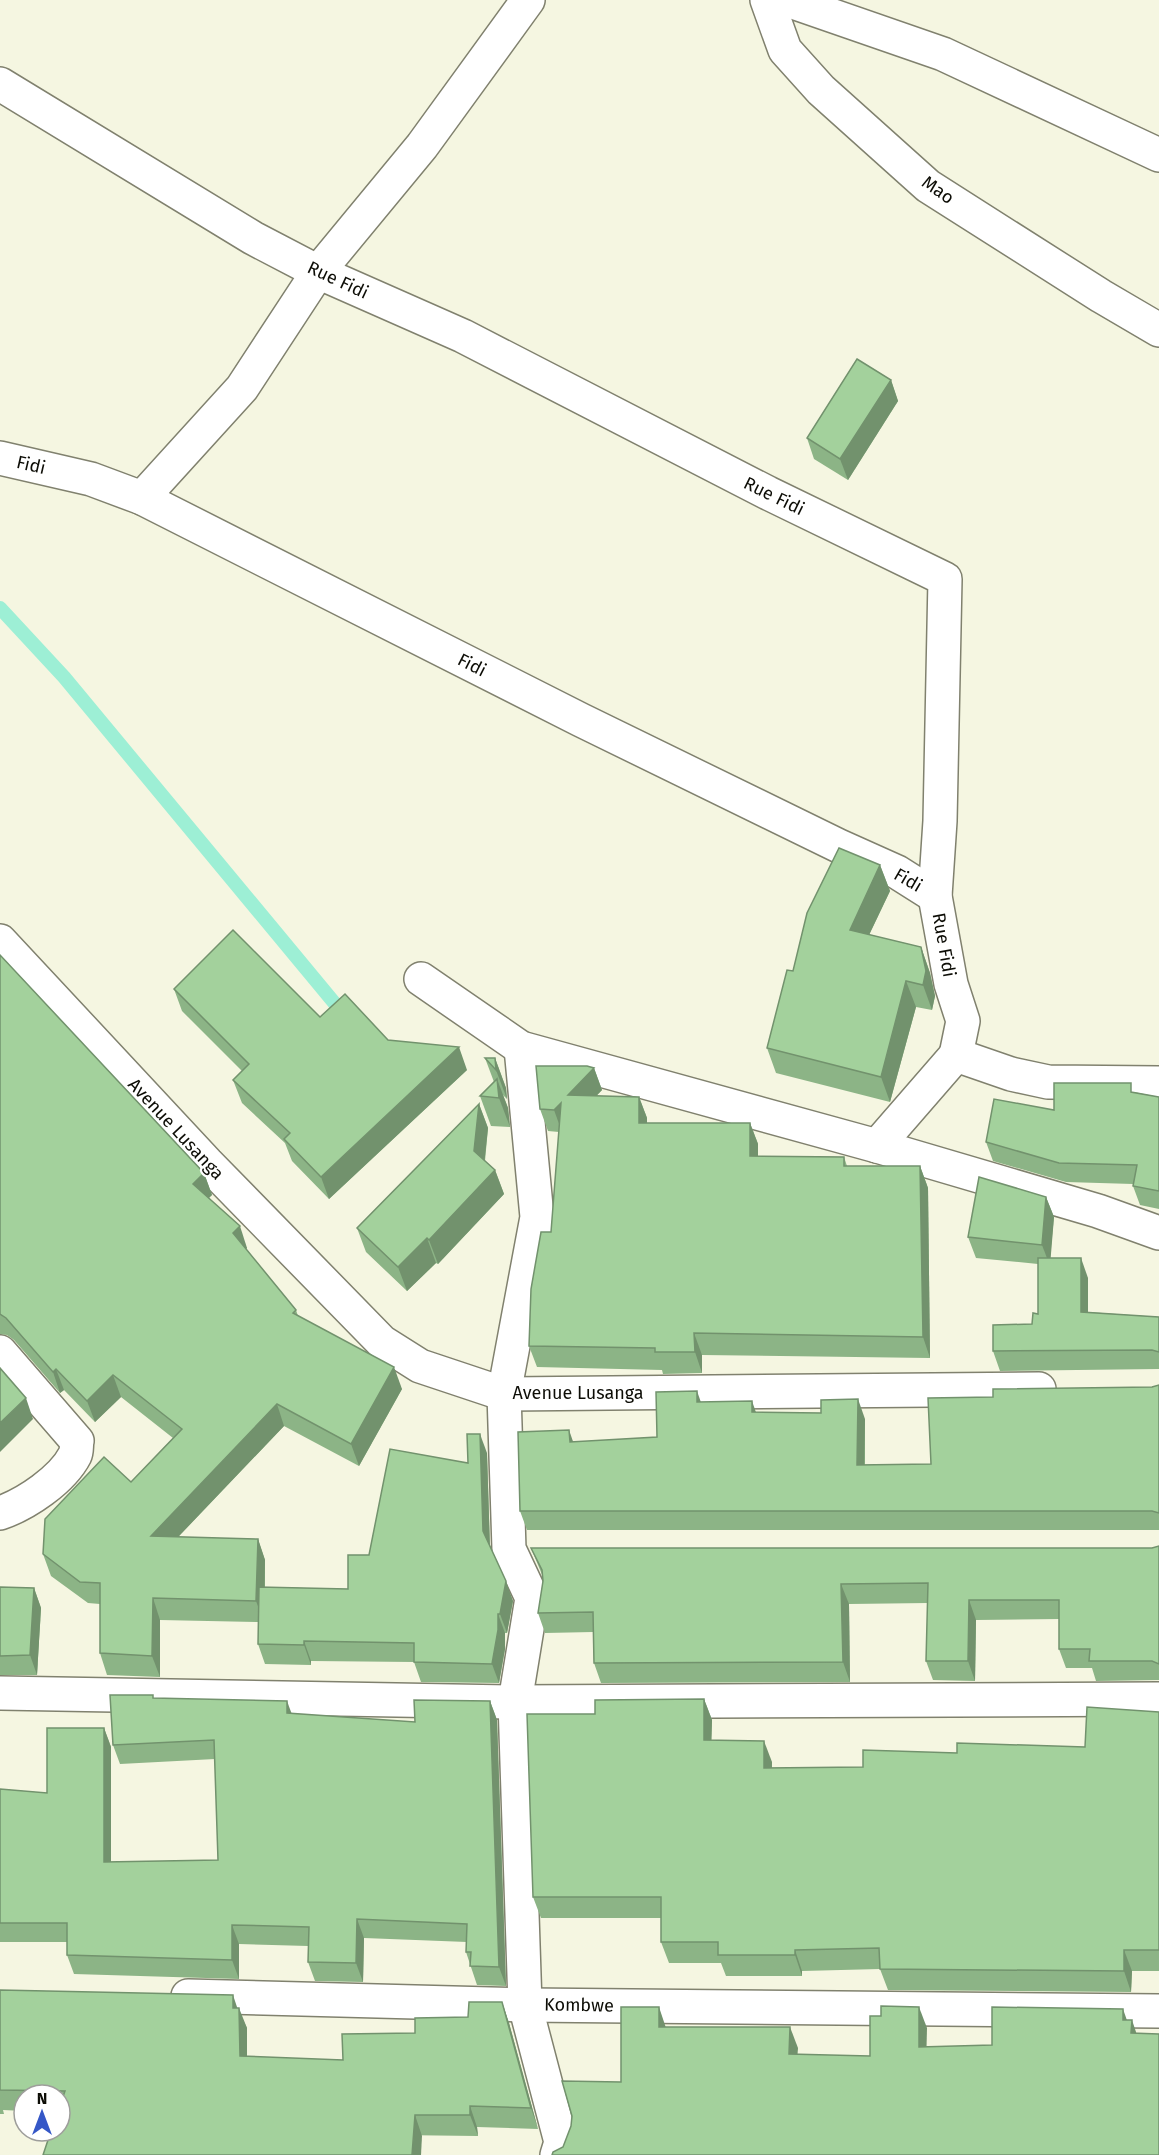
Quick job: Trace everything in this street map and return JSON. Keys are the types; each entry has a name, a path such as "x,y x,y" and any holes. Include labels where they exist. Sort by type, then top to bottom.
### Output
{"street":[{"name":"Mao","path":"767,0 786,50 821,90 928,186 1101,296 1159,330"},
{"path":"788,0 943,54 1159,155"},
{"path":"142,498 242,388 318,272 422,146 518,3"},
{"name":"Rue Fidi","path":"0,84 253,238 318,272 463,336 768,493 945,579 940,821 935,896 951,984 963,1021 956,1055"},
{"name":"Fidi","path":"0,458 91,479 142,498 581,720 897,872 935,896"},
{"name":"Avenue Lusanga","path":"0,941 207,1163 382,1342 420,1366 504,1394 1064,1389"},
{"path":"421,979 521,1048 877,1146 1098,1211 1159,1233"},
{"path":"521,1048 537,1217 504,1394 508,1550 532,1598 515,1702 525,2005 561,2142 557,2155"},
{"path":"877,1146 956,1055 1011,1074 1048,1082 1159,1083"},
{"path":"0,1352 77,1441 76,1454 52,1484 0,1513"},
{"path":"508,1550 544,1550"},
{"path":"0,1693 515,1702 1159,1699"},
{"name":"Kombwe","path":"155,1995 525,2005 1159,2011"}],"building":[{"path":"857,359 891,380 840,459 807,438"},
{"path":"839,848 880,865 850,930 921,947 926,971 923,985 906,981 881,1077 767,1048 787,970 793,971 807,913"},
{"path":"233,930 320,1017 345,994 388,1040 459,1047 321,1177 284,1139 290,1133 233,1080 249,1064 174,989"},
{"path":"0,955 204,1173 193,1184 240,1226 233,1233 296,1310 293,1313 394,1367 351,1444 277,1404 151,1536 258,1539 256,1601 153,1598 152,1656 100,1653 100,1583 80,1582 43,1554 45,1519 104,1457 131,1482 182,1429 113,1375 87,1401 56,1369 53,1372 0,1314"},
{"path":"485,1058 495,1058 496,1070"},
{"path":"536,1066 594,1068 568,1095 639,1097 639,1123 750,1123 750,1156 844,1157 844,1166 920,1166 923,1337 694,1333 695,1352 655,1352 655,1348 529,1346 531,1289 541,1232 551,1232 561,1103 554,1110 540,1109"},
{"path":"497,1079 499,1098 480,1096"},
{"path":"1054,1083 1131,1083 1131,1092 1159,1097 1159,1191 1133,1186 1137,1165 1059,1163 986,1142 994,1099 1054,1110"},
{"path":"479,1104 474,1151 495,1170 429,1240 427,1238 398,1267 357,1228"},
{"path":"979,1177 1046,1197 1042,1245 968,1237"},
{"path":"1038,1258 1081,1258 1081,1312 1159,1317 1159,1352 1152,1350 993,1351 993,1325 1032,1324 1033,1313 1038,1314"},
{"path":"0,1368 26,1398 0,1423"},
{"path":"1159,1385 1159,1513 1152,1511 520,1511 518,1432 569,1430 570,1442 657,1437 656,1392 697,1391 697,1402 752,1401 752,1412 821,1413 821,1400 858,1399 857,1465 931,1464 928,1398 993,1397 993,1389 1152,1387"},
{"path":"467,1434 480,1434 483,1531 506,1581 500,1614 498,1614 498,1630 492,1664 414,1662 414,1643 304,1641 304,1645 258,1644 259,1587 348,1589 348,1555 369,1555 390,1449 468,1463"},
{"path":"1159,1546 1159,1664 1152,1661 1089,1661 1090,1649 1059,1649 1059,1600 969,1600 968,1661 926,1661 928,1583 841,1584 843,1662 594,1663 593,1612 538,1613 543,1581 542,1570 531,1548 1152,1548"},
{"path":"0,1587 34,1588 30,1655 0,1656"},
{"path":"110,1695 287,1701 287,1713 415,1722 414,1700 490,1701 499,1967 470,1966 471,1952 466,1952 467,1924 357,1919 356,1963 308,1962 309,1927 232,1925 232,1960 67,1955 67,1923 0,1923 0,1789 47,1793 47,1728 104,1728 104,1862 218,1860 214,1740 113,1745"},
{"path":"704,1699 704,1740 764,1741 764,1768 863,1767 863,1750 957,1753 957,1743 1085,1747 1087,1707 1159,1712 1159,1950 1124,1950 1124,1971 880,1969 879,1948 795,1950 795,1955 718,1955 718,1942 661,1942 661,1897 533,1897 527,1714 595,1714 595,1700"},
{"path":"0,1990 233,1995 233,2008 239,2008 240,2056 343,2060 342,2034 415,2033 415,2018 468,2017 469,2002 502,2002 531,2108 470,2106 470,2115 415,2115 412,2155 43,2155 47,2143 72,2143 72,2083 12,2083 12,2090 0,2090"},
{"path":"881,2006 919,2007 919,2047 992,2045 992,2007 1123,2009 1123,2020 1132,2020 1131,2033 1159,2034 1159,2155 552,2155 553,2152 563,2147 571,2126 572,2116 562,2081 621,2082 621,2007 659,2007 659,2027 790,2027 789,2054 870,2056 870,2016 881,2016"}],"waterway":[{"path":"0,608 64,677 346,1017"}]}
